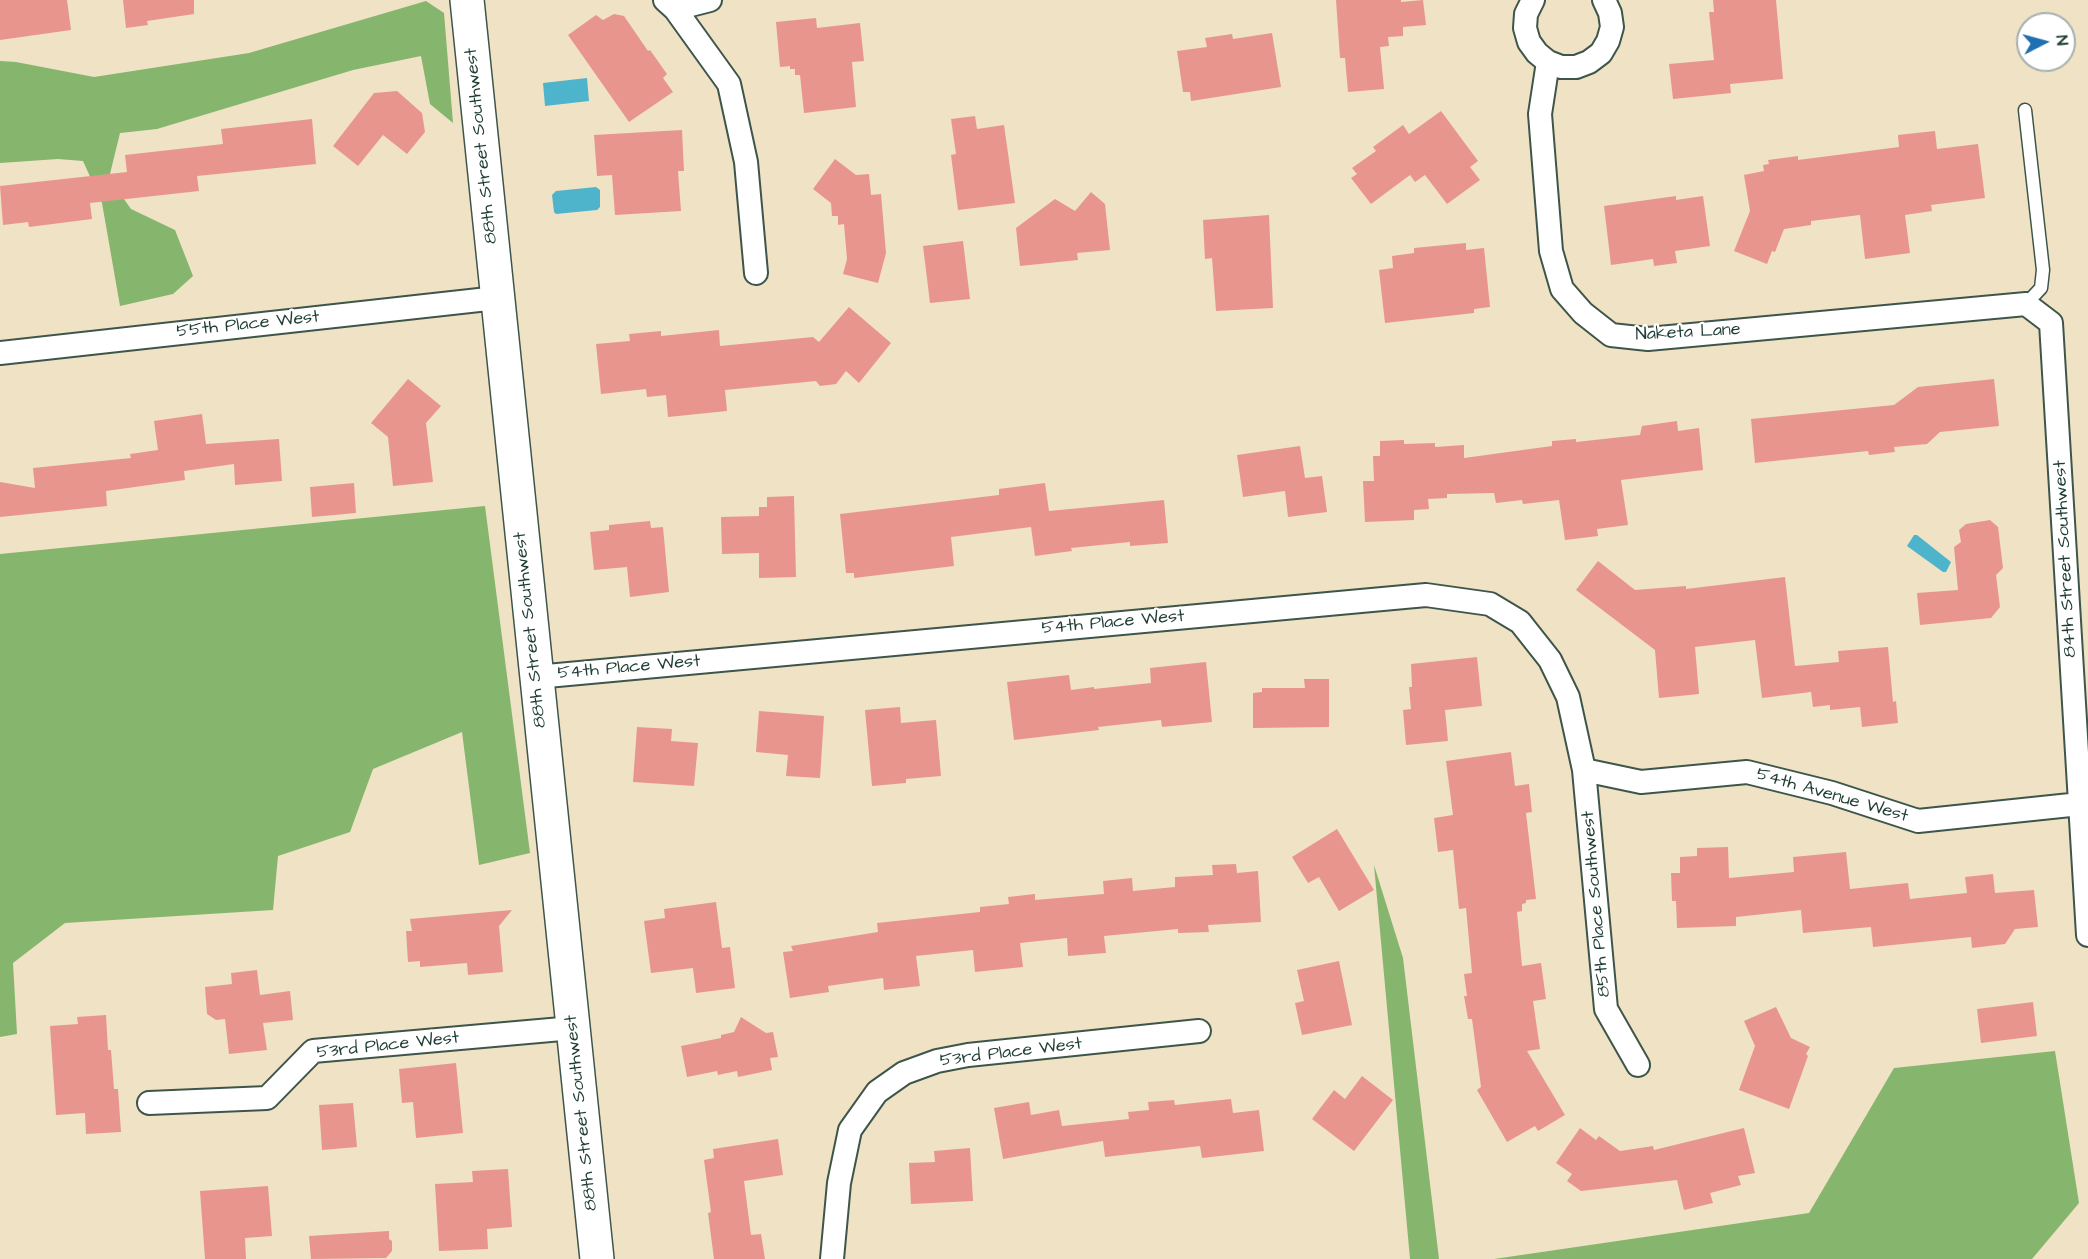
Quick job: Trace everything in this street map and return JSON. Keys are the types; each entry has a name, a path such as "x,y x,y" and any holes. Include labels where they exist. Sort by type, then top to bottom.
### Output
{"street":[{"name":"88th Street Southwest","path":"468,0 496,298 597,1259"},
{"path":"670,4 710,0"},
{"path":"1533,0 1526,14 1529,42 1548,62 1561,67 1589,62 1601,53 1612,27 1610,13 1604,0"},
{"path":"670,4 729,84 746,162 756,273"},
{"name":"Naketa Lane","path":"1548,62 1540,114 1551,251 1562,289 1583,313 1611,335 1648,339 2026,304"},
{"name":"55th Place West","path":"0,353 496,298"},
{"name":"84th Street Southwest","path":"2026,304 2051,323 2088,935"},
{"name":"54th Place West","path":"536,677 1426,595 1490,604 1520,622 1550,660 1568,697 1584,770"},
{"name":"54th Avenue West","path":"1584,770 1641,782 1747,772 1832,793 1918,821 2080,804"},
{"name":"85th Place Southwest","path":"1584,770 1606,1010 1638,1065"},
{"name":"53rd Place West","path":"149,1103 267,1098 313,1051 573,1028"},
{"name":"53rd Place West","path":"832,1259 839,1183 850,1130 877,1092 904,1073 937,1061 968,1054 1199,1031"}],"lane":[{"path":"2025,110 2043,270 2041,288 2026,304"}],"green space":[{"path":"426,1 444,13 453,123 430,104 421,56 353,70 157,129 120,133 109,178 131,209 175,230 193,276 173,294 120,306 102,203 83,161 58,159 0,163 0,61 94,77 249,53"},
{"path":"485,506 530,853 479,865 462,732 373,769 350,832 278,856 273,910 65,923 13,963 17,1034 0,1037 0,554"},
{"path":"1374,865 1403,958 1439,1259 1410,1259"},
{"path":"2055,1051 2079,1203 2032,1259 1494,1259 1809,1213 1894,1068"}],"water":[{"path":"587,78 589,101 545,106 543,83"},
{"path":"596,187 600,190 600,207 597,210 556,214 554,212 552,195 556,191"},
{"path":"1914,535 1951,562 1946,572 1907,546"}],"building":[{"path":"0,0 67,0 71,30 0,40"},
{"path":"123,0 194,0 194,14 147,21 148,25 126,28"},
{"path":"1336,0 1401,0 1401,2 1423,0 1426,25 1403,27 1403,36 1388,37 1389,46 1380,47 1384,89 1348,92 1345,58 1340,58"},
{"path":"1713,0 1776,0 1783,79 1730,84 1731,93 1673,99 1669,64 1714,60 1709,12 1714,12"},
{"path":"614,14 624,16 648,51 650,50 667,74 663,78 673,92 629,122 568,35 596,15 603,20"},
{"path":"816,18 817,28 860,23 864,61 852,62 856,107 804,113 800,75 795,75 795,69 790,69 790,66 780,67 776,22"},
{"path":"1272,33 1281,87 1191,101 1190,92 1183,92 1177,51 1207,47 1205,38 1232,34 1233,39"},
{"path":"397,91 422,113 425,132 407,154 383,135 358,166 333,146 374,93"},
{"path":"1441,111 1478,161 1470,167 1480,180 1447,204 1425,175 1415,182 1410,175 1371,204 1351,178 1357,174 1352,168 1376,151 1373,147 1403,125 1409,134"},
{"path":"975,116 977,129 1004,125 1015,203 958,210 951,155 956,154 951,119"},
{"path":"312,119 316,164 197,176 199,191 90,203 92,219 29,227 28,222 3,225 0,186 127,172 125,155 223,144 221,129"},
{"path":"682,130 684,171 678,171 681,211 615,215 612,175 597,176 594,135"},
{"path":"1935,131 1937,149 1978,144 1985,198 1931,205 1932,211 1905,215 1910,253 1865,259 1860,215 1811,221 1811,225 1784,229 1775,252 1772,251 1767,264 1734,251 1750,211 1744,175 1764,171 1763,165 1769,164 1768,160 1798,156 1798,160 1899,147 1898,135"},
{"path":"835,159 856,175 869,174 871,195 881,194 886,253 878,283 843,274 847,259 844,224 838,225 838,216 832,216 831,203 813,189"},
{"path":"1091,192 1105,204 1110,250 1077,253 1078,260 1020,266 1016,228 1055,199 1075,211"},
{"path":"1676,196 1676,200 1703,196 1710,246 1675,251 1677,263 1654,266 1653,259 1611,265 1604,206"},
{"path":"1269,215 1273,308 1216,311 1212,258 1205,259 1203,220"},
{"path":"963,241 970,299 930,303 923,246"},
{"path":"1466,243 1466,250 1484,248 1490,307 1474,309 1474,313 1385,323 1379,270 1393,268 1392,256 1414,253 1414,248"},
{"path":"849,307 891,343 859,383 846,371 836,384 820,386 816,381 725,390 727,411 668,417 666,395 647,397 646,389 601,394 596,344 630,341 629,334 661,331 661,336 719,330 720,346 813,337 819,342"},
{"path":"408,379 441,406 426,423 433,482 393,486 388,437 371,423"},
{"path":"1994,379 1999,426 1940,432 1927,444 1894,447 1895,452 1869,455 1868,451 1755,463 1751,419 1894,405 1918,387"},
{"path":"202,414 206,444 279,439 282,481 235,485 234,464 184,471 185,480 106,491 107,506 0,517 0,482 35,488 33,468 131,458 130,454 158,450 154,421"},
{"path":"1677,421 1678,431 1699,428 1703,470 1621,480 1628,525 1597,529 1598,536 1565,540 1559,500 1523,504 1522,500 1496,503 1494,493 1447,494 1447,498 1428,499 1429,509 1414,510 1414,520 1365,522 1363,481 1374,481 1373,456 1380,456 1380,441 1404,440 1404,444 1435,443 1435,447 1464,445 1464,458 1552,446 1552,441 1576,439 1576,442 1640,435 1642,426"},
{"path":"1300,446 1305,478 1322,476 1327,512 1288,517 1285,491 1243,497 1237,455"},
{"path":"354,483 356,513 312,517 310,487"},
{"path":"1045,483 1049,511 1164,500 1168,543 1130,546 1130,542 1071,548 1072,551 1035,556 1031,527 951,537 954,566 854,578 854,573 846,573 840,514 999,495 999,489"},
{"path":"794,496 796,577 759,578 759,553 722,554 721,517 759,516 759,507 767,507 767,497"},
{"path":"1990,520 1998,527 2003,568 1996,575 2000,607 1991,618 1920,625 1917,593 1958,590 1954,547 1961,542 1959,530 1966,524"},
{"path":"650,521 651,528 663,527 669,592 630,597 627,567 594,570 590,532 609,530 609,525"},
{"path":"1598,561 1635,590 1686,586 1686,589 1785,577 1795,666 1839,662 1838,651 1888,647 1893,702 1896,701 1898,723 1862,727 1860,707 1830,710 1830,705 1813,707 1811,692 1762,698 1755,640 1695,647 1699,694 1659,698 1655,650 1576,590"},
{"path":"1477,657 1482,706 1445,710 1448,741 1406,745 1403,710 1411,709 1409,687 1412,687 1411,664"},
{"path":"1206,662 1212,722 1162,727 1161,720 1014,740 1007,682 1069,675 1071,690 1094,687 1094,689 1151,683 1150,668"},
{"path":"1304,679 1329,679 1329,727 1253,728 1253,693 1262,692 1262,688 1305,688"},
{"path":"900,707 901,723 936,720 941,776 906,779 906,783 872,786 865,710"},
{"path":"759,711 824,716 820,778 786,776 788,755 756,752"},
{"path":"637,727 672,729 671,741 698,743 694,786 633,782"},
{"path":"1511,752 1515,786 1529,784 1532,812 1526,813 1536,899 1526,900 1526,903 1522,904 1522,911 1517,912 1522,966 1541,963 1546,999 1533,1001 1540,1049 1527,1051 1565,1115 1538,1131 1535,1126 1507,1142 1477,1090 1481,1087 1472,1019 1468,1019 1464,996 1467,996 1464,974 1472,973 1466,908 1459,909 1453,850 1438,852 1434,818 1453,815 1446,761"},
{"path":"1337,829 1374,890 1339,911 1319,877 1308,883 1292,857"},
{"path":"1728,847 1729,878 1794,872 1793,857 1846,852 1850,889 1908,883 1910,899 1967,893 1965,877 1993,874 1995,893 2034,890 2038,927 2015,929 2005,944 1972,948 1971,937 1873,947 1871,927 1803,933 1801,910 1736,917 1736,926 1677,928 1676,901 1672,901 1671,873 1680,873 1680,857 1697,856 1697,848"},
{"path":"1236,864 1237,873 1258,871 1261,922 1208,925 1209,932 1178,933 1178,929 1104,936 1106,953 1068,956 1067,938 1020,943 1023,967 975,972 973,950 916,956 920,986 884,990 883,978 828,986 829,992 790,998 783,952 793,951 791,946 878,932 877,923 980,912 980,907 1009,904 1008,897 1035,894 1035,900 1104,894 1103,881 1132,878 1133,891 1175,887 1175,877 1213,875 1212,865"},
{"path":"716,902 722,948 730,947 735,988 696,993 693,968 651,973 644,921 665,918 664,909"},
{"path":"512,910 499,926 503,972 468,975 467,963 420,967 420,961 408,962 406,931 412,931 410,919"},
{"path":"1339,961 1352,1025 1302,1035 1295,1003 1304,1001 1297,970"},
{"path":"257,970 260,995 290,991 293,1020 263,1023 267,1050 229,1054 225,1019 216,1020 207,1014 205,987 232,984 231,973"},
{"path":"2033,1002 2037,1036 1981,1043 1977,1009"},
{"path":"1776,1007 1791,1038 1810,1047 1789,1109 1739,1090 1755,1046 1744,1021"},
{"path":"106,1015 114,1089 118,1089 121,1132 86,1134 85,1113 56,1115 50,1026 78,1024 77,1017"},
{"path":"741,1017 766,1033 773,1032 778,1057 770,1058 772,1070 738,1077 737,1071 718,1075 717,1071 687,1077 681,1046 721,1038 721,1035 734,1032"},
{"path":"456,1063 463,1133 416,1138 413,1102 402,1103 399,1069"},
{"path":"1362,1076 1393,1100 1354,1151 1312,1119 1334,1090 1345,1099"},
{"path":"1231,1099 1233,1113 1259,1110 1264,1151 1202,1158 1200,1146 1105,1157 1103,1141 1003,1159 994,1108 1029,1102 1031,1115 1059,1110 1062,1126 1129,1119 1128,1112 1149,1110 1148,1102 1174,1100 1175,1105"},
{"path":"353,1103 357,1147 322,1150 319,1105"},
{"path":"1580,1128 1596,1140 1599,1136 1620,1151 1653,1146 1654,1150 1744,1128 1755,1173 1738,1176 1741,1185 1710,1193 1713,1203 1684,1210 1677,1180 1581,1191 1567,1181 1572,1174 1556,1163"},
{"path":"778,1139 783,1175 744,1181 751,1235 761,1234 765,1259 714,1259 704,1160 714,1158 713,1149"},
{"path":"970,1148 973,1201 911,1204 909,1163 935,1162 934,1151"},
{"path":"508,1169 512,1227 487,1229 488,1249 439,1251 435,1184 473,1182 472,1171"},
{"path":"268,1186 272,1236 245,1238 246,1259 205,1259 200,1191"},
{"path":"389,1231 392,1251 386,1258 311,1259 309,1236"}]}
